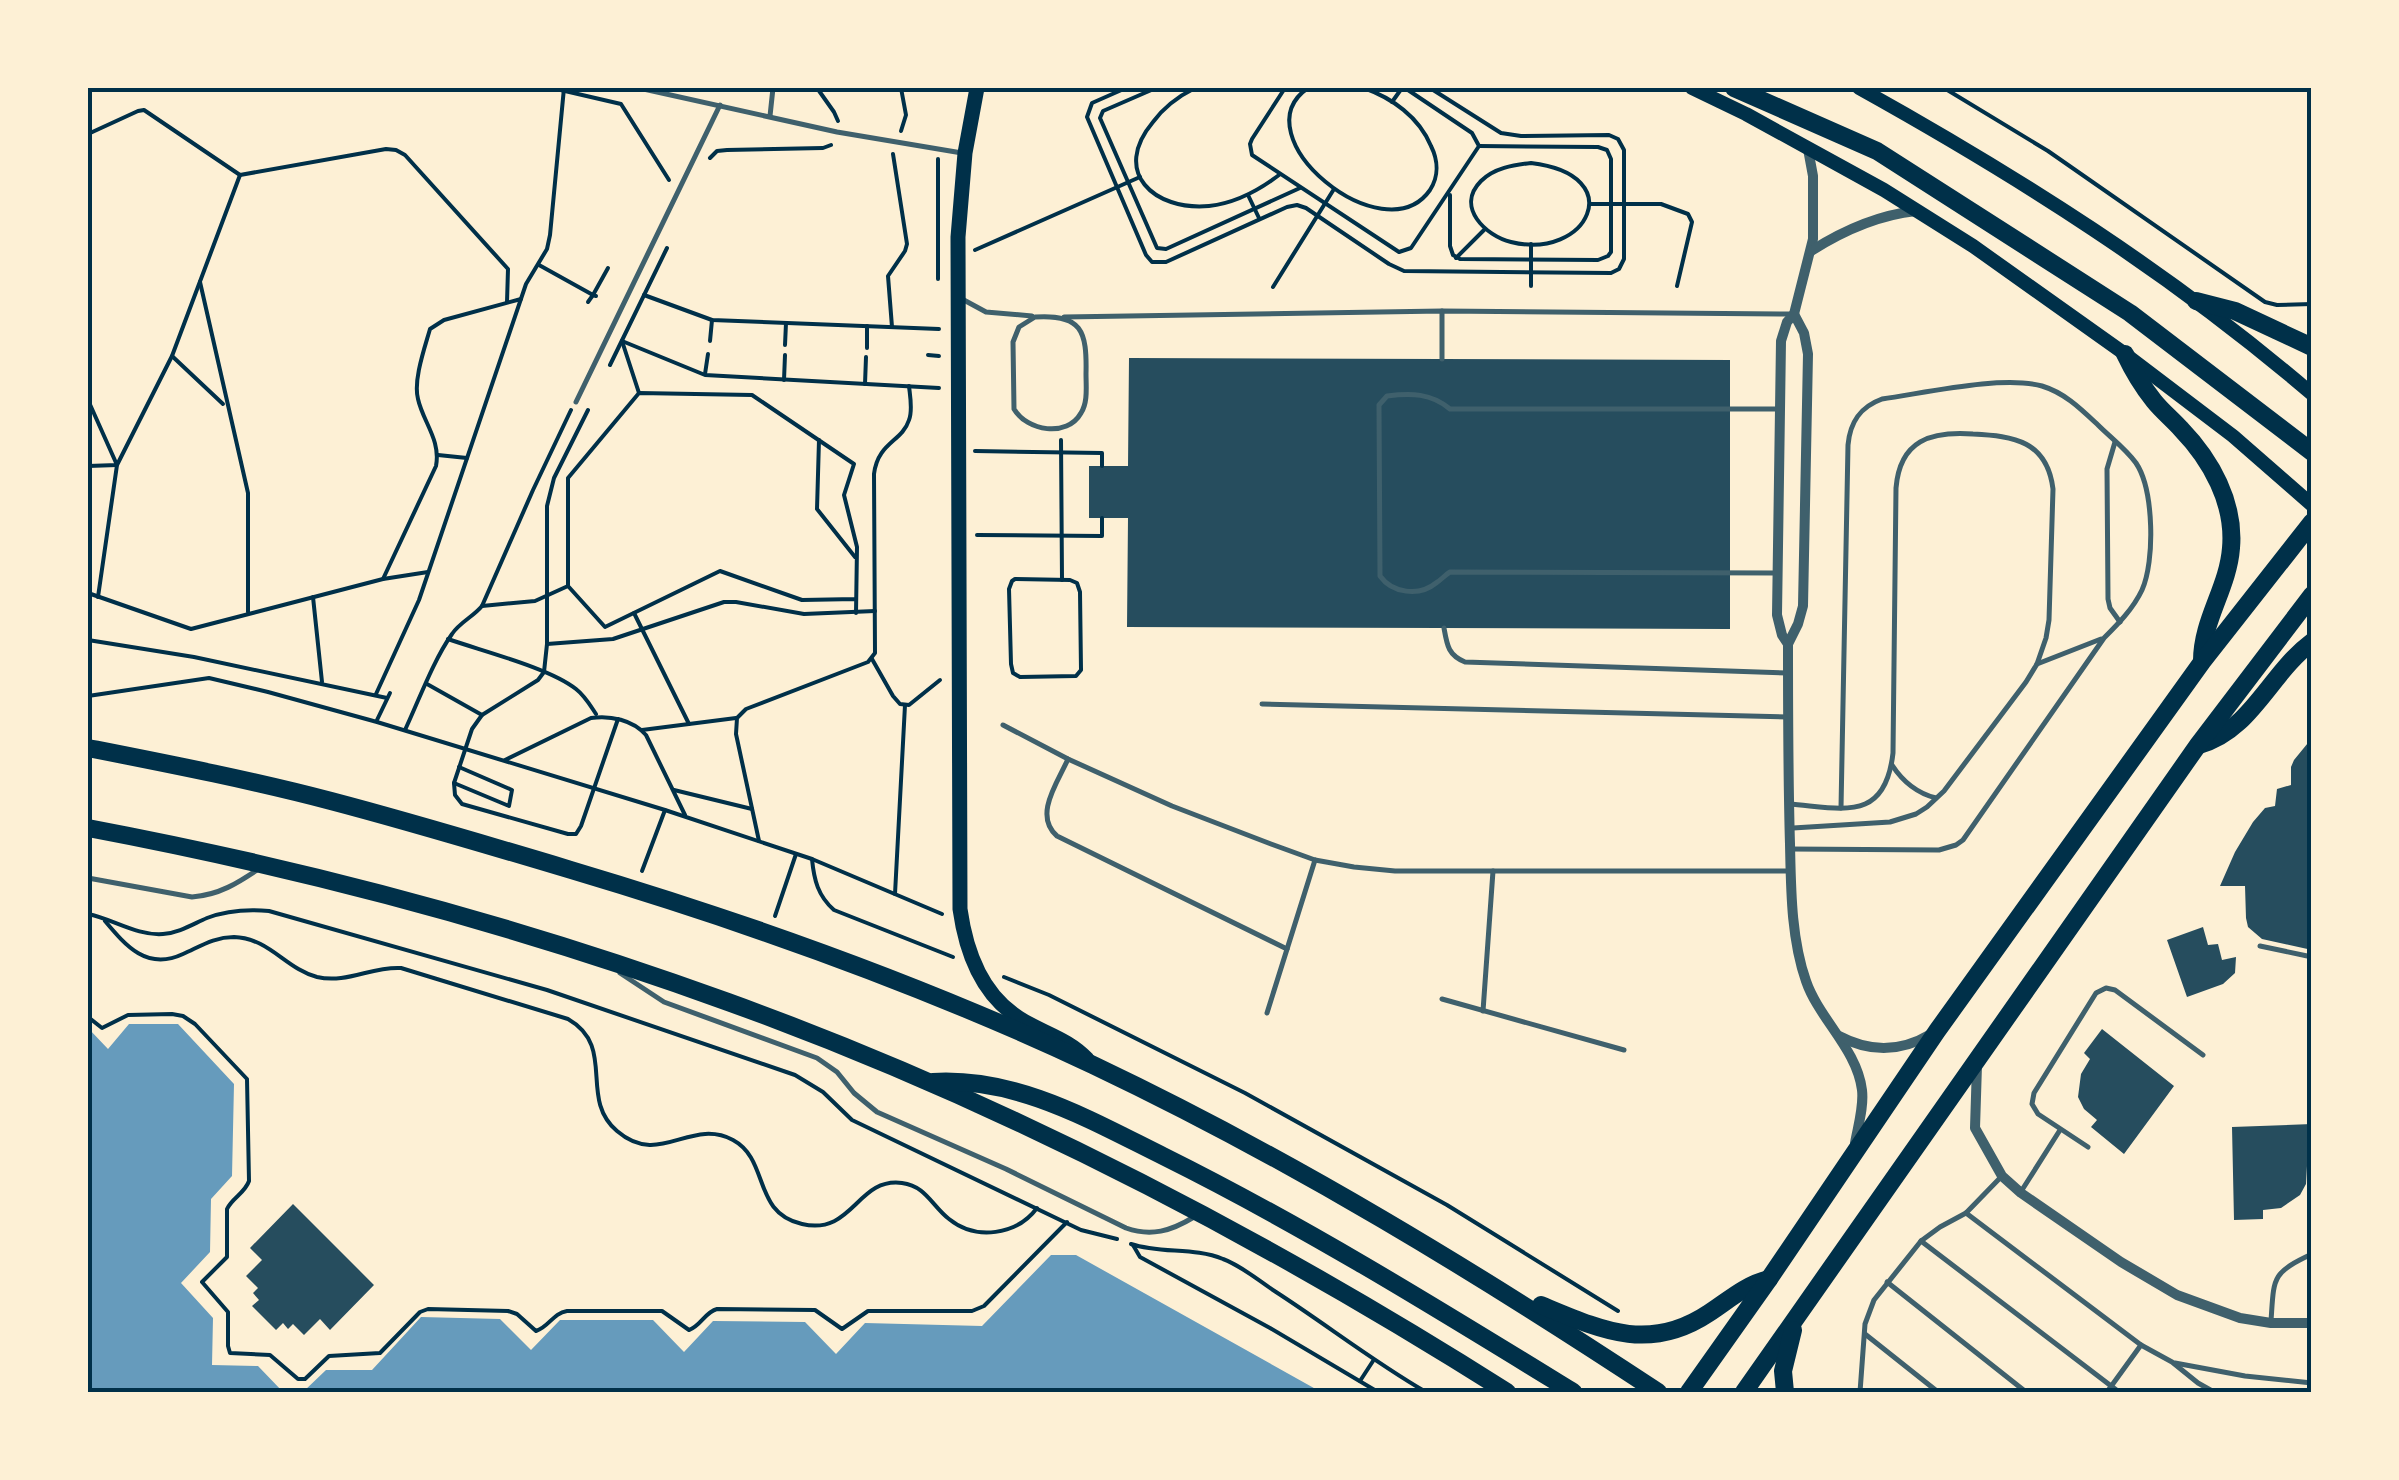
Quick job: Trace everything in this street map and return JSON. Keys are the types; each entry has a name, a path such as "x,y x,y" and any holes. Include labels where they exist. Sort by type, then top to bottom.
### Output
{"highway":[{"path":"1734,88 1876,151 2130,313 2312,452"},
{"path":"2196,301 2234,310 2312,347"},
{"path":"2125,354 2155,402 2196,446 2226,504 2231,530 2230,560 2206,628 2202,662"},
{"path":"1689,1392 1937,1031 2202,662 2312,522"},
{"path":"1744,1392 2198,745 2312,594"},
{"path":"2198,745 2216,740 2235,727 2286,666 2312,642"},
{"path":"88,748 329,800 457,836 635,889 882,974 1093,1065 1340,1194 1516,1299 1658,1392"},
{"path":"88,828 265,865 459,916 726,1001 928,1082 1201,1213 1383,1315 1507,1392"},
{"path":"928,1082 956,1080 1015,1090 1106,1128 1331,1246 1573,1392"},
{"path":"1516,1299 1604,1331 1641,1336 1682,1328 1741,1290 1769,1279"},
{"path":"1785,1392 1783,1371 1795,1320"}],"main road":[{"path":"977,88 965,153 957,258 959,890 963,930 974,965 994,995 1020,1019 1068,1042 1093,1065"},
{"path":"1692,88 1884,190 1973,246 2233,436 2312,505"},
{"path":"1859,88 2066,209 2196,301 2312,394"}],"street":[{"path":"1788,644 1778,615 1781,340 1794,314 1811,251 1814,202 1808,149"},
{"path":"1811,251 1848,229 1916,210"},
{"path":"1794,314 1807,343 1808,374 1803,606 1788,644 1790,870 1799,960 1808,987 1852,1061 1862,1088 1852,1157"},
{"path":"1836,1034 1850,1042 1885,1049 1906,1046 1937,1031"},
{"path":"1977,1061 1975,1128 2002,1176 2021,1193 2120,1262 2176,1295 2240,1318 2312,1323"}],"lane":[{"path":"638,88 837,132 965,153"},
{"path":"770,116 774,88"},
{"path":"576,402 720,105"},
{"path":"957,292 970,305 986,312 1040,317 1442,311 1794,314"},
{"path":"1442,311 1442,359"},
{"path":"1040,317 1024,322 1015,334 1013,404 1016,414 1026,422 1046,428 1061,428 1075,421 1086,403 1086,343 1079,328 1064,317"},
{"path":"1790,849 1939,850 1963,840 2104,638 2138,597 2150,556 2148,504 2140,472 2135,462 2065,396 2027,383 1998,383 1882,399 1859,413 1848,433 1841,808"},
{"path":"1778,573 1450,572 1434,586 1418,590 1401,591 1387,586 1380,576 1379,405 1388,396 1404,394 1426,395 1450,409 1780,409"},
{"path":"1789,804 1864,806 1883,789 1892,765 1897,476 1906,455 1930,436 1950,432 2012,437 2038,453 2049,470 2053,489 2049,620 2046,638 2026,682 1937,798 1916,814 1890,822 1790,828"},
{"path":"2115,442 2107,469 2108,600 2120,622"},
{"path":"1444,628 1448,649 1454,658 1465,662 1788,673"},
{"path":"2036,664 2104,638"},
{"path":"1262,704 1788,716"},
{"path":"1002,725 1172,806 1315,860 1354,868 1790,870"},
{"path":"1068,758 1045,815 1051,831 1287,949"},
{"path":"1892,765 1916,790 1937,798"},
{"path":"1267,1013 1315,860"},
{"path":"88,878 192,897 209,896 227,890 265,865"},
{"path":"1483,1011 1493,871"},
{"path":"2260,946 2312,957"},
{"path":"606,961 664,1002 817,1058 877,1112 1126,1228 1143,1233 1162,1232 1201,1213"},
{"path":"2088,1146 2060,1130 2032,1104 2034,1093 2096,993 2115,990 2203,1056"},
{"path":"1442,999 1624,1050"},
{"path":"2021,1193 2060,1130"},
{"path":"1860,1392 1870,1307 1921,1241 1966,1213 2002,1176"},
{"path":"1966,1213 2142,1345 2214,1392"},
{"path":"1921,1241 2109,1389 2120,1392"},
{"path":"2271,1323 2275,1280 2288,1265 2312,1254"},
{"path":"1887,1282 2026,1392"},
{"path":"1865,1334 1938,1392"},
{"path":"2109,1389 2142,1345"},
{"path":"2172,1362 2245,1376 2312,1383"}],"path":[{"path":"552,88 620,104 677,193"},
{"path":"711,157 726,150 828,148 837,132 837,117 817,88"},
{"path":"892,327 888,276 907,244 894,164 894,150 906,115 901,88"},
{"path":"1126,88 1092,103 1086,112 1146,255 1157,263 1292,205 1302,206 1404,271 1619,270 1624,259 1624,150 1618,138 1502,133 1430,88"},
{"path":"1156,88 1100,114 1157,248 1160,250 1300,188"},
{"path":"1195,88 1160,113 1140,140 1136,159 1140,177 1152,194 1170,203 1208,206 1248,195 1280,175"},
{"path":"1285,88 1250,144 1255,159 1394,250 1404,252 1412,248 1478,146"},
{"path":"1308,88 1292,106 1291,131 1312,170 1356,201 1389,208 1413,204 1430,190 1436,175 1430,142 1414,120 1392,102 1364,88"},
{"path":"1392,102 1404,88 1472,133 1478,146"},
{"path":"1944,88 2048,151 2265,302 2312,304"},
{"path":"376,694 410,624 526,284 547,249 564,89"},
{"path":"88,134 144,110 240,175 396,150 508,269 507,302"},
{"path":"1456,258 1598,260 1608,256 1612,246 1610,154 1603,147 1478,146"},
{"path":"1516,164 1543,164 1568,172 1584,186 1590,204 1586,220 1571,234 1552,242 1531,244 1510,242 1484,230 1472,203 1476,188 1491,174 1516,164"},
{"path":"98,597 117,464 172,356 240,175"},
{"path":"957,258 1140,177"},
{"path":"1273,287 1334,189"},
{"path":"1450,191 1450,246 1456,258"},
{"path":"1248,195 1260,219"},
{"path":"1590,204 1661,204 1688,214 1692,222 1677,286"},
{"path":"1456,258 1484,230"},
{"path":"606,374 669,244"},
{"path":"1531,244 1531,286"},
{"path":"539,264 594,296"},
{"path":"588,302 608,268"},
{"path":"200,282 248,493 248,614"},
{"path":"644,295 712,320 940,329"},
{"path":"383,580 436,466 436,444 417,397 430,329 444,320 521,298"},
{"path":"710,341 712,320"},
{"path":"785,344 786,323"},
{"path":"866,348 867,326"},
{"path":"608,336 705,375 940,388"},
{"path":"622,341 639,393"},
{"path":"705,375 708,354"},
{"path":"784,380 785,355"},
{"path":"928,355 940,356"},
{"path":"172,356 226,406"},
{"path":"865,384 866,358"},
{"path":"905,705 892,696 872,659 876,646 876,461 910,418 909,386"},
{"path":"639,393 752,395 854,464 844,496 857,547 856,612"},
{"path":"639,393 568,478 568,586 605,627 720,570 802,600 856,600"},
{"path":"88,400 117,464"},
{"path":"405,730 448,639 459,624 482,606 576,402"},
{"path":"590,406 558,472 547,506 544,672 538,680 482,715 464,748 454,782 455,796 462,804 572,835 580,831 618,719"},
{"path":"1061,428 1062,580"},
{"path":"819,440 817,509 857,560"},
{"path":"957,451 1102,452 1102,466"},
{"path":"438,455 467,458"},
{"path":"88,466 117,464"},
{"path":"558,472 568,478"},
{"path":"957,535 1102,536 1102,518"},
{"path":"88,593 192,628 428,572"},
{"path":"1015,580 1062,580 1074,581 1080,587 1081,670 1072,677 1017,676 1010,664 1010,585 1015,580"},
{"path":"482,606 522,604 568,586"},
{"path":"313,597 322,683"},
{"path":"547,644 612,639 724,602 804,614 875,612"},
{"path":"634,613 690,724"},
{"path":"448,639 544,672 578,690 597,716"},
{"path":"88,640 388,696 377,722"},
{"path":"642,730 737,718 746,709 872,659"},
{"path":"88,696 210,678 405,730 687,817 812,860 946,916"},
{"path":"905,705 940,680"},
{"path":"427,684 482,715"},
{"path":"894,894 905,705"},
{"path":"505,760 597,716 618,719 642,730 687,817"},
{"path":"737,718 736,734 759,842"},
{"path":"454,782 509,806 512,790 459,766"},
{"path":"673,790 752,808"},
{"path":"635,889 665,810"},
{"path":"770,934 796,854"},
{"path":"812,860 816,888 834,910 942,952"},
{"path":"88,914 158,934 230,911 269,911 547,990 795,1075 823,1092 852,1120 1094,1235 1154,1250 1225,1259 1426,1392"},
{"path":"102,917 124,944 150,958 172,958 206,942 235,937 263,944 294,968 316,977 341,979 378,968 401,968 568,1019 584,1030 594,1046 600,1107 614,1129 647,1145 671,1144 704,1133 729,1138 748,1153 773,1207 802,1224 836,1221 868,1192 887,1183 916,1187 948,1219 985,1233 1011,1228 1037,1207"},
{"path":"1049,995 1246,1093 1447,1205 1620,1312"},
{"path":"88,1017 102,1028 128,1015 184,1016 245,1075 249,1089 248,1182 227,1209 226,1257 202,1282 228,1312 230,1354 270,1355 298,1379 305,1379 329,1356 380,1353 420,1312 428,1309 508,1310 536,1332 556,1314 567,1310 662,1311 689,1330 718,1309 810,1309 842,1329 868,1311 972,1310 984,1306 1067,1222"},
{"path":"1133,1245 1140,1257 1378,1392"},
{"path":"1360,1382 1373,1360"}],"water":[{"path":"129,1024 178,1024 234,1084 232,1176 211,1199 210,1252 181,1283 213,1318 212,1365 258,1366 283,1392 88,1392 88,1028 108,1049"},
{"path":"1051,1255 1076,1255 1321,1392 303,1392 326,1370 372,1370 421,1317 500,1319 531,1350 560,1320 653,1320 684,1352 713,1321 805,1322 836,1354 865,1323 982,1326"}],"building":[{"path":"1129,358 1730,360 1730,629 1127,627 1128,518 1089,518 1089,466 1128,466"},
{"path":"2312,738 2312,950 2262,939 2248,927 2245,886 2220,886 2253,822 2265,808 2275,806 2277,789 2291,785 2294,760"},
{"path":"2203,927 2208,945 2218,944 2222,960 2236,957 2235,973 2223,984 2187,997 2167,940"},
{"path":"2102,1029 2174,1086 2124,1154 2091,1127 2097,1120 2084,1109 2078,1097 2081,1074 2090,1059 2084,1053"},
{"path":"2312,1124 2312,1166 2307,1166 2306,1184 2300,1195 2281,1208 2263,1210 2263,1219 2234,1220 2232,1127"},
{"path":"293,1204 374,1285 330,1330 320,1319 304,1335 293,1324 288,1329 283,1323 276,1330 252,1306 259,1300 253,1293 258,1288 246,1276 262,1260 250,1248"}]}
